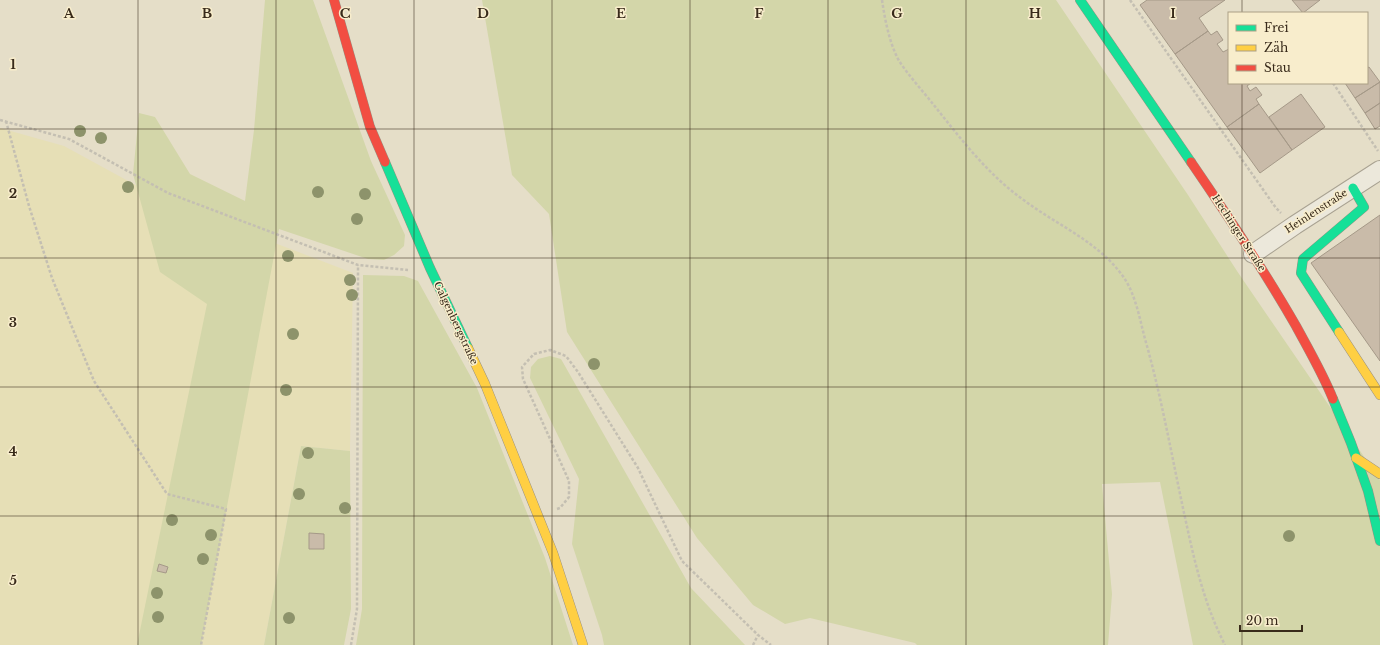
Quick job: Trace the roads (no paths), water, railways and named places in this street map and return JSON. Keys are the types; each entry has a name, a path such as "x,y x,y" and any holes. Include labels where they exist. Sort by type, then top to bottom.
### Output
{"street":[{"name":"Galgenbergstraße","path":"334,0 370,127 430,268 485,384 553,553 583,645"},
{"name":"Hechinger Straße","path":"1080,0 1253,254 1290,314 1324,380 1356,458 1371,504 1380,541"},
{"name":"Heinlenstraße","path":"1253,254 1380,170"},
{"path":"1353,188 1364,207 1303,259 1301,273 1380,395"},
{"path":"1356,458 1380,474"},
{"path":"1371,504 1380,510"}]}
